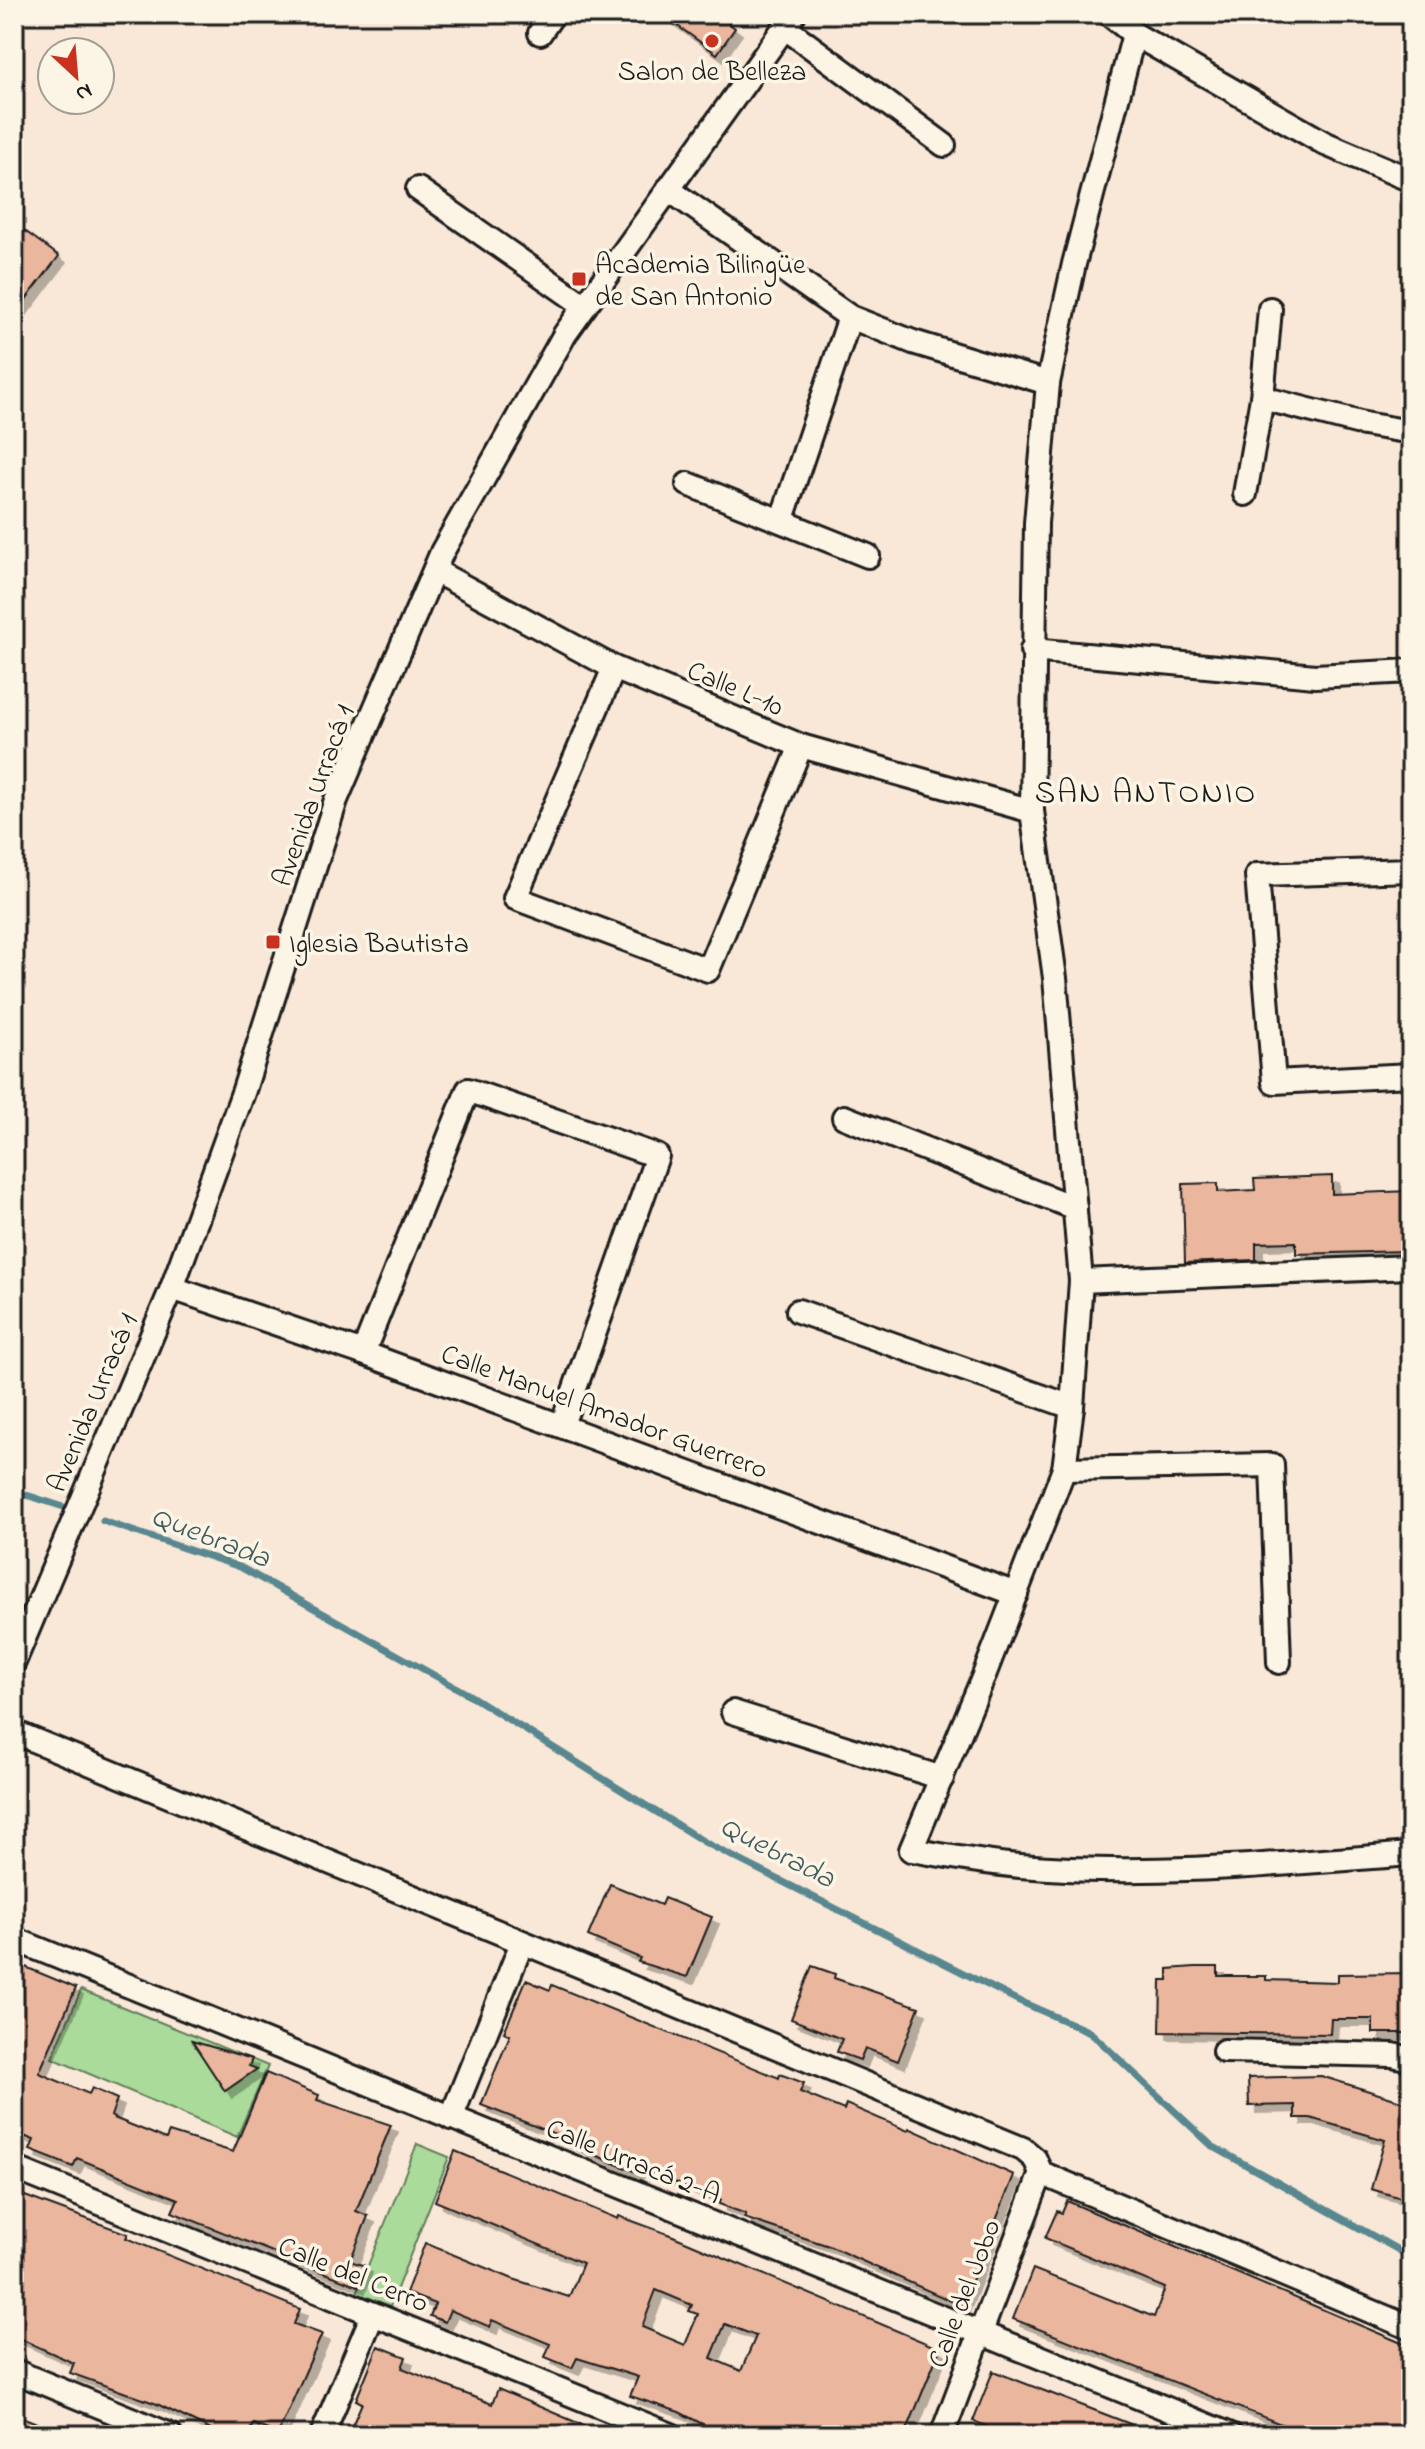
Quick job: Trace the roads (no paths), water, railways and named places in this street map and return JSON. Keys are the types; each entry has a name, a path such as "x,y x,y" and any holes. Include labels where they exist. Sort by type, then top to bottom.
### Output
{"street":[{"path":"540,33 553,14"},
{"path":"1109,14 1134,34 1326,144 1411,180"},
{"path":"789,20 944,145"},
{"name":"Avenida Urracá 1","path":"14,1662 172,1288 244,1090 336,800 442,552 585,306 789,20"},
{"path":"1134,34 1074,264 1048,383 1036,523 1032,811 1055,978 1081,1281 1072,1407 1064,1469 911,1850 1021,1866 1112,1868 1260,1865 1411,1854"},
{"path":"418,189 585,306"},
{"path":"668,189 850,317 913,342 1048,383"},
{"path":"1245,494 1262,398 1270,309"},
{"path":"782,519 850,317"},
{"path":"1262,398 1364,424 1411,432"},
{"path":"688,484 782,519 868,556"},
{"name":"Calle L-10","path":"435,571 614,668 801,746 1032,811"},
{"path":"1032,650 1315,676 1411,671"},
{"path":"614,668 515,898 708,970 801,746"},
{"path":"1411,870 1257,875 1274,1082 1411,1075"},
{"path":"363,1353 468,1090 657,1156 562,1425"},
{"path":"844,1117 1075,1208"},
{"path":"1081,1281 1411,1267"},
{"name":"Calle Manuel Amador Guerrero","path":"172,1288 562,1425 1016,1594"},
{"path":"798,1311 1072,1407"},
{"path":"1064,1469 1272,1465 1279,1662"},
{"path":"733,1712 942,1778"},
{"path":"14,1732 1023,2149 1035,2159 1041,2173 1411,2328"},
{"name":"Calle Urracá 2-A","path":"14,1939 1231,2435"},
{"path":"451,2118 522,1943"},
{"path":"1224,2051 1393,2055 1411,2059"},
{"name":"Calle del Cerro","path":"14,2168 671,2435"},
{"name":"Calle del Jobo","path":"942,2435 1041,2173"},
{"path":"322,2435 373,2314"},
{"path":"14,2371 170,2435"}],"waterway":[{"name":"Quebrada","path":"14,1491 70,1509"},
{"name":"Quebrada","path":"103,1521 240,1567 466,1693 706,1843 1017,2000 1090,2032 1212,2146 1411,2257"}],"place":[{"name":"Salon de Belleza","path":"712,41"},
{"name":"Academia Bilingüe de San Antonio","path":"579,279"},
{"name":"Iglesia Bautista","path":"273,942"}],"district":[{"name":"SAN ANTONIO","path":"1146,791"}]}
